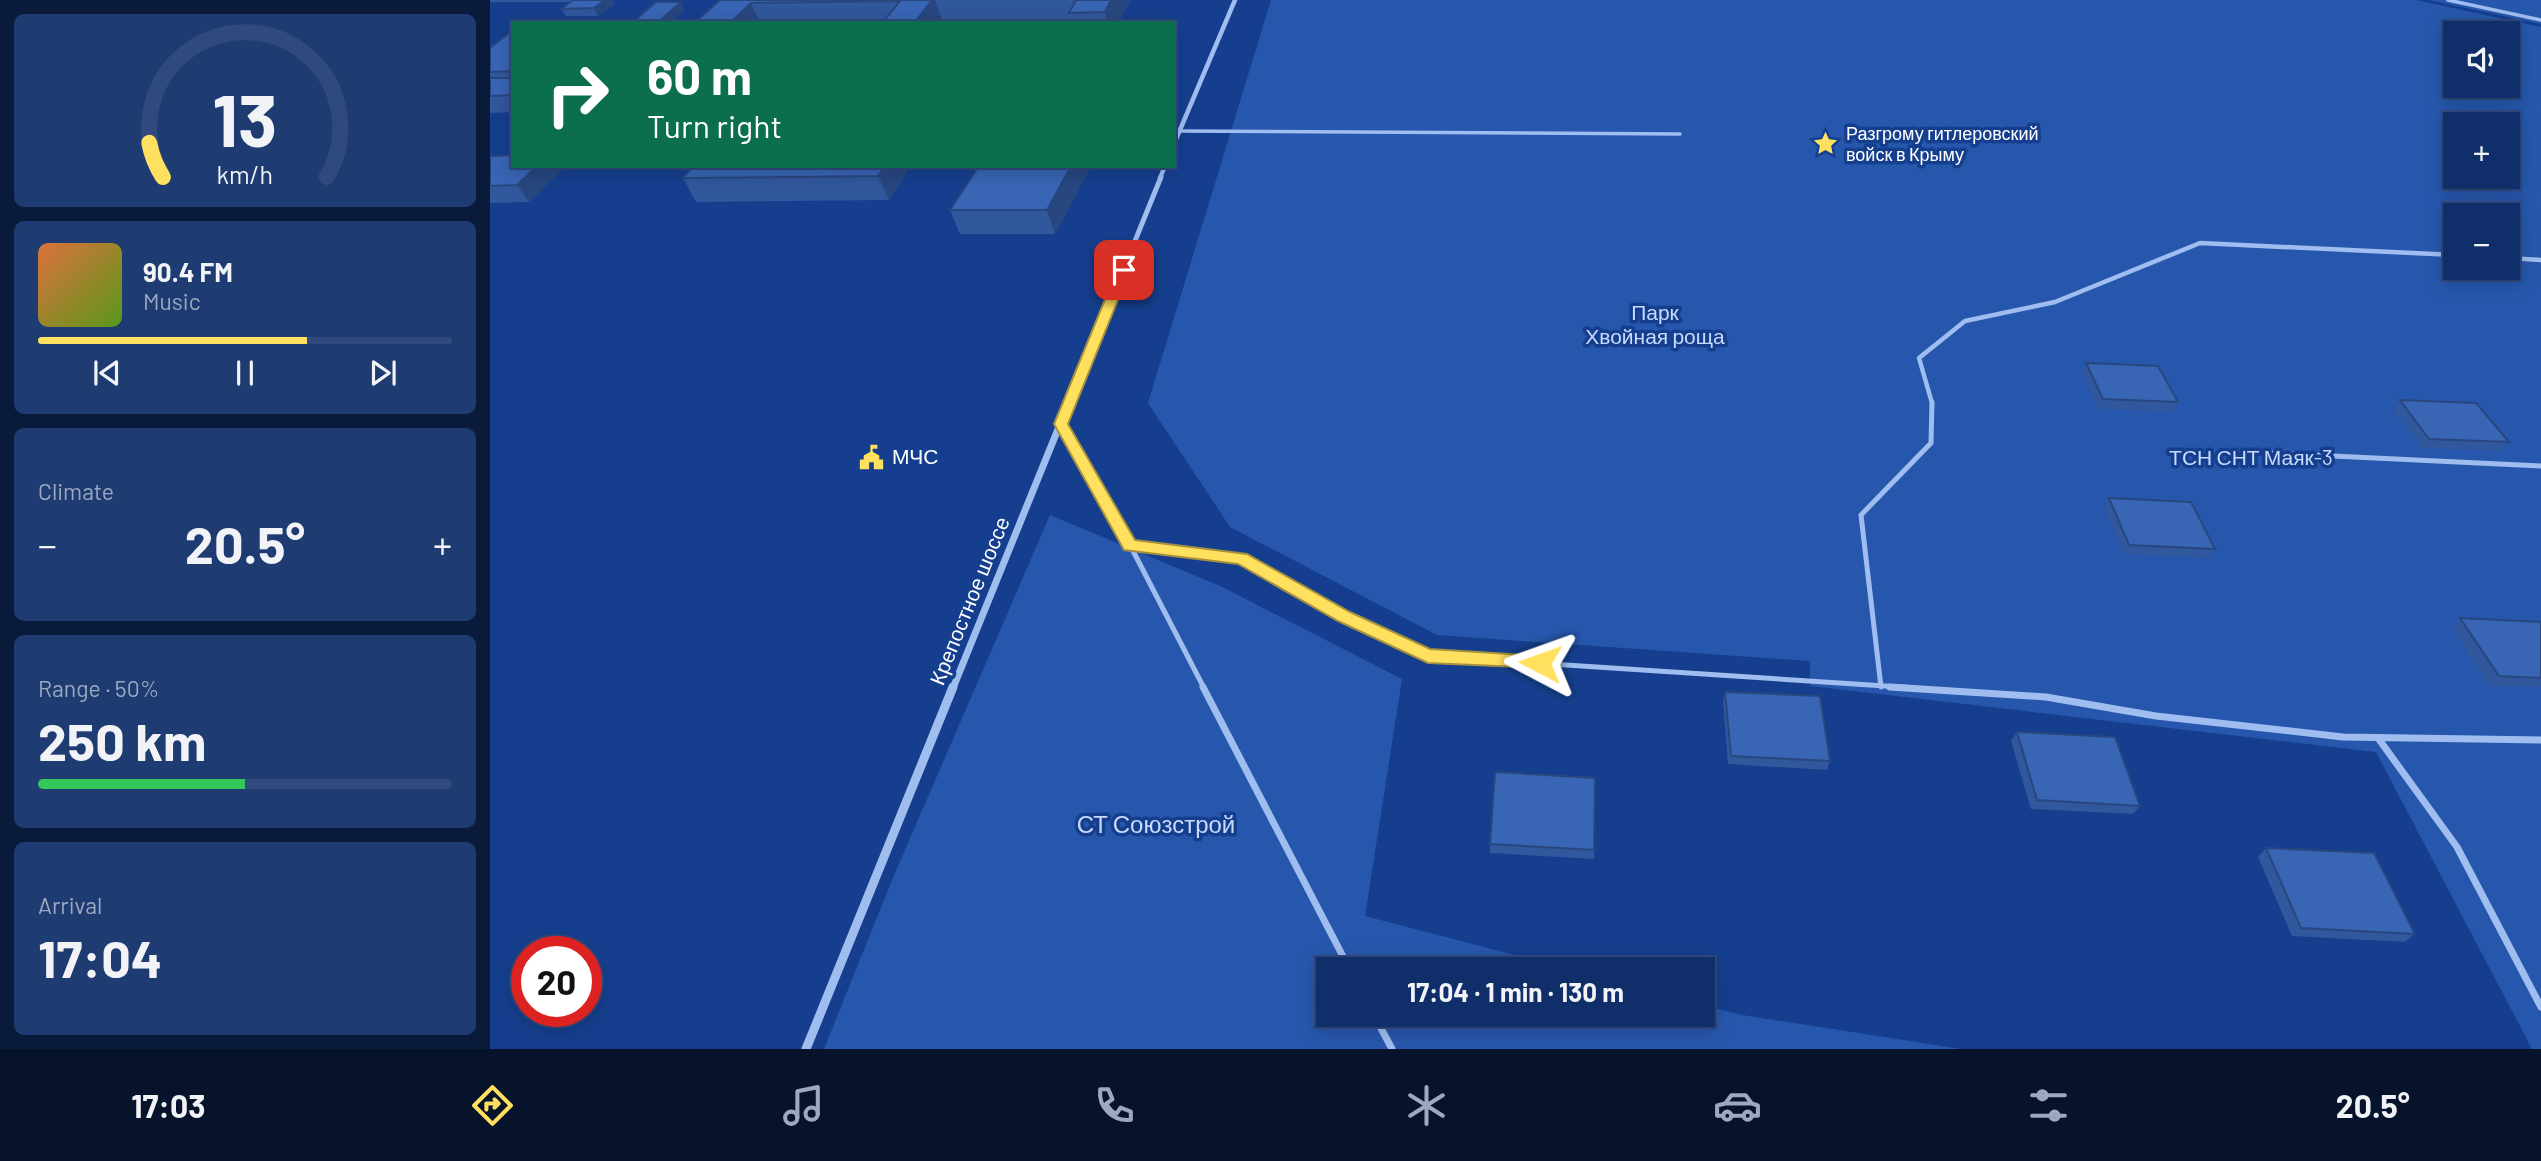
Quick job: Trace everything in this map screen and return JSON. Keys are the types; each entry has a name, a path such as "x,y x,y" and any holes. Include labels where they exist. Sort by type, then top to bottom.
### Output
{"street":[{"path":"1176,140 1235,0"},
{"name":"Крепостное шоссе","path":"806,1049 1164,168"}],"lane":[{"path":"2448,0 2541,20"},
{"path":"1180,131 1680,134"},
{"path":"1881,687 1861,515 1931,443 1932,402 1919,358 1965,321 2055,302 2200,243 2443,254"},
{"path":"2520,259 2541,260"},
{"path":"1061,424 1130,545 1343,957"},
{"path":"2270,453 2541,466"},
{"path":"1130,545 1241,558 1344,616 1428,656 2046,696 2157,716 2343,737 2541,740"},
{"path":"2378,738 2457,847 2541,1007"},
{"path":"1380,1027 1392,1049"}],"green space":[{"name":"Парк Хвойная роща","path":"1271,0 2416,0 2513,21 2443,21 2443,98 2520,98 2520,22 2541,27 2541,1049 2532,1049 2376,752 1810,686 1810,661 1437,635 1230,527 1148,403"},
{"path":"2429,0 2541,0 2541,24"},
{"name":"СТ Союзстрой","path":"1050,515 1220,586 1402,679 1365,916 1522,957 1316,957 1316,1027 1715,1027 1715,1008 1742,1015 1961,1049 824,1049 892,880"}],"building":[{"path":"573,0 605,0 594,8 561,9"},
{"path":"720,0 932,0 916,21 884,21 900,1 751,3 732,21 696,21"},
{"path":"1076,0 1111,0 1105,12 1069,13"},
{"path":"656,2 681,2 659,21 634,21"},
{"path":"511,32 511,71 490,72 490,48"},
{"path":"490,78 511,78 511,95 490,96"},
{"path":"511,155 511,168 535,168 517,185 490,186 490,156"},
{"path":"691,168 884,168 878,176 683,178"},
{"path":"978,168 1070,168 1047,210 950,210"},
{"path":"2086,363 2158,366 2178,402 2103,399"},
{"path":"2400,400 2476,403 2509,442 2429,439"},
{"path":"2109,498 2191,502 2215,549 2129,545"},
{"path":"2460,618 2541,622 2541,678 2499,676"},
{"path":"1725,692 1820,696 1830,761 1731,756"},
{"path":"2017,732 2115,737 2140,806 2037,800"},
{"path":"1495,772 1595,778 1594,850 1490,844"},
{"path":"2266,848 2374,853 2415,934 2301,928"}],"place":[{"name":"Разгрому гитлеровский войск в Крыму","path":"1826,144"},
{"name":"МЧС","path":"872,457"}],"route":[{"path":"1124,270 1061,424 1130,545 1241,558 1344,616 1428,656 1540,663"}],"park label":[{"name":"ТСН СНТ Маяк-3","path":"2251,458"}]}
